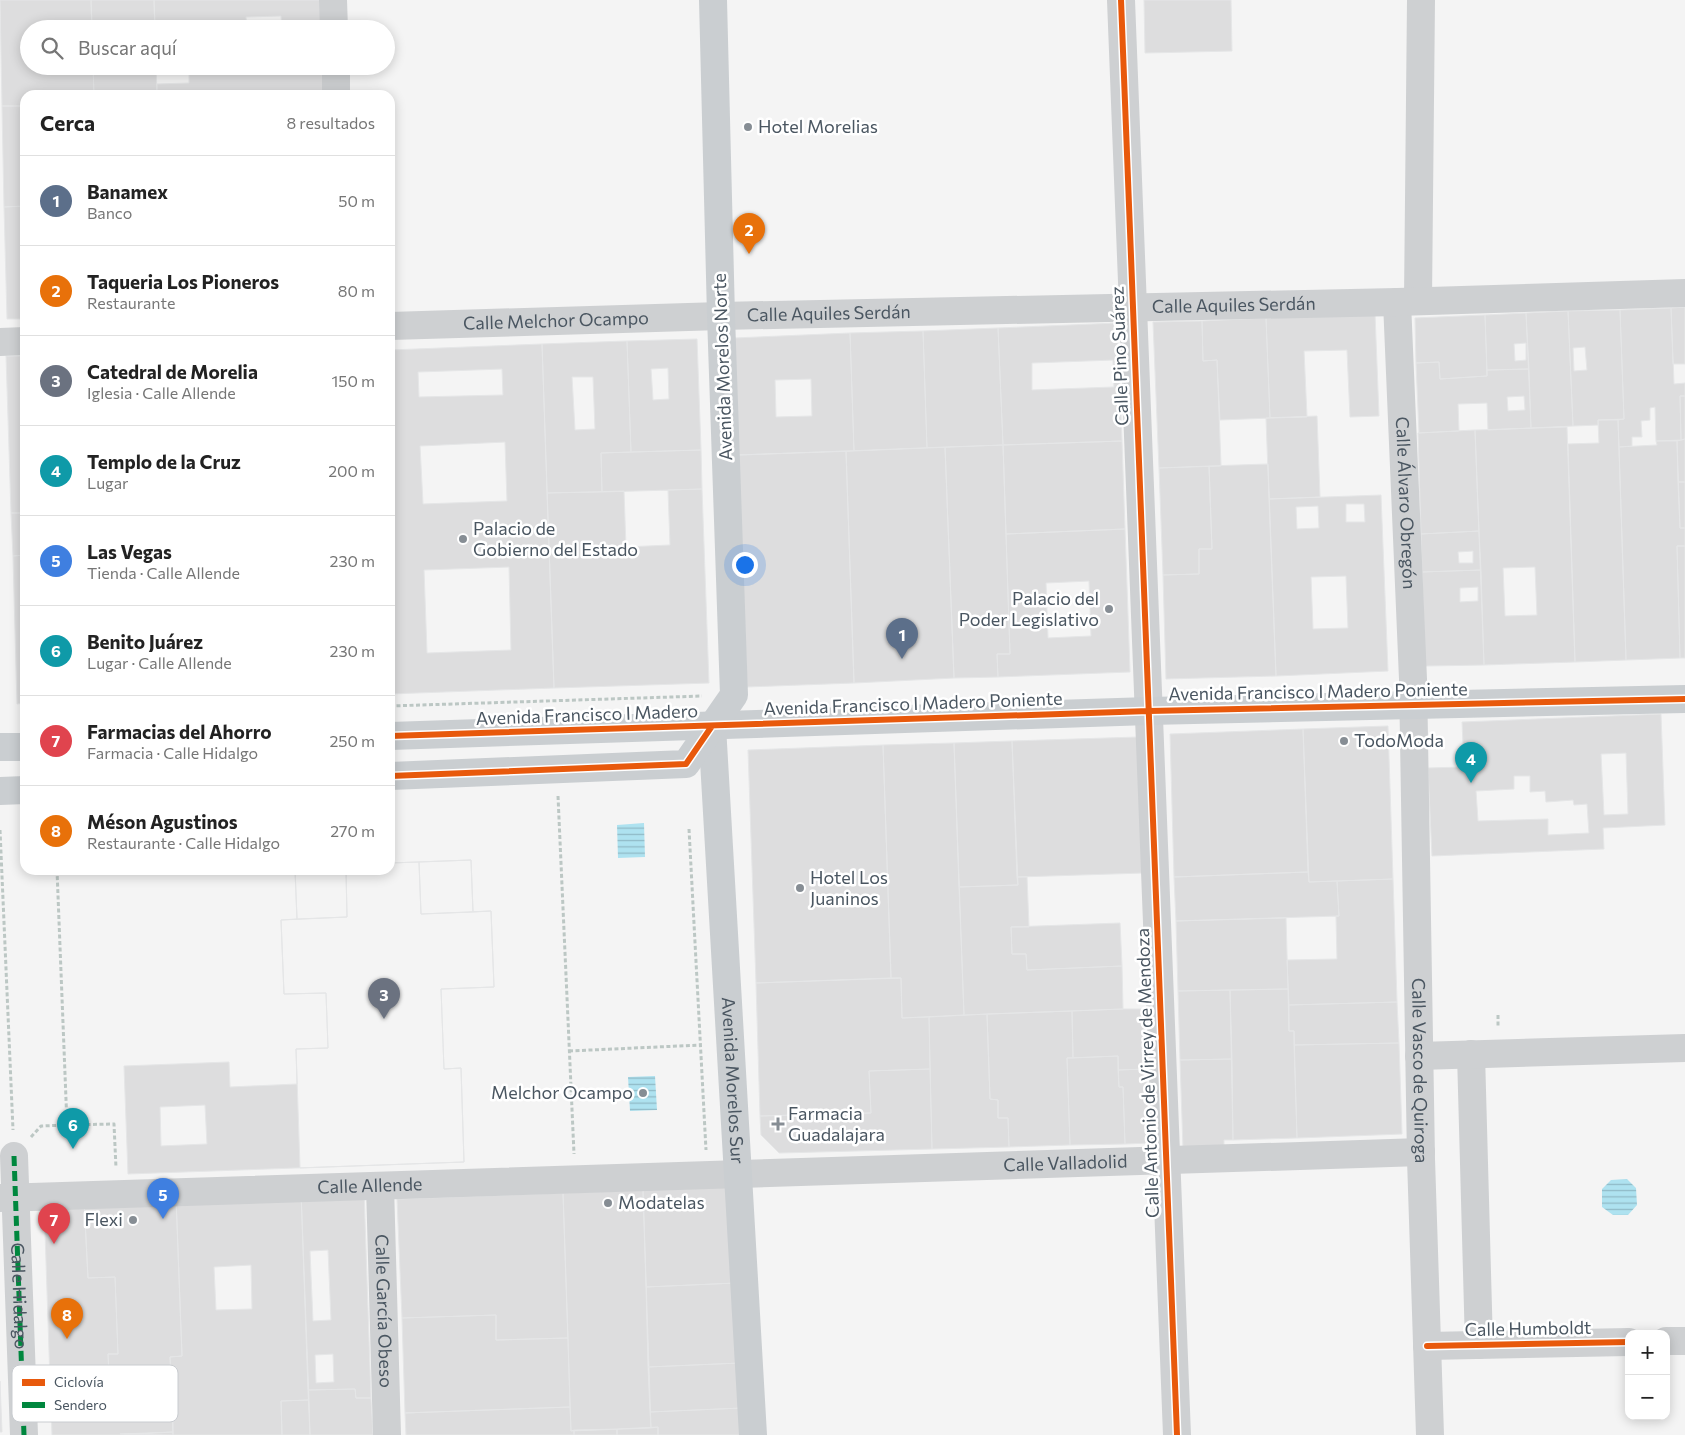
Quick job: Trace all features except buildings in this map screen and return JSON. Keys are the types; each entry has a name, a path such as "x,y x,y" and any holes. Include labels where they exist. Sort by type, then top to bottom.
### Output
{"main road":[{"name":"Avenida Morelos Norte","path":"713,0 721,316 734,695"},
{"path":"712,726 734,695"},
{"name":"Avenida Francisco I Madero Poniente","path":"712,726 1150,710 1685,699"},
{"name":"Avenida Francisco I Madero","path":"395,736 712,726"},
{"name":"Avenida Francisco I Madero","path":"395,776 686,764 712,726"},
{"name":"Avenida Morelos Sur","path":"712,726 754,1435"},
{"path":"0,747 20,747"},
{"path":"0,791 20,790"}],"street":[{"path":"333,0 334,20"},
{"name":"Calle Pino Suárez","path":"1121,0 1150,710"},
{"name":"Calle Álvaro Obregón","path":"1414,705 1407,301 1421,0"},
{"path":"336,75 336,90"},
{"name":"Calle Aquiles Serdán","path":"721,316 1133,308 1685,293"},
{"name":"Calle Melchor Ocampo","path":"395,326 721,316"},
{"path":"0,342 20,341"},
{"name":"Calle Vasco de Quiroga","path":"1414,705 1421,1152 1430,1435"},
{"name":"Calle Antonio de Virrey de Mendoza","path":"1150,710 1177,1435"},
{"path":"1419,1056 1685,1048"},
{"path":"1471,1054 1479,1345"},
{"name":"Calle Valladolid","path":"740,1174 1421,1152"},
{"name":"Calle Hidalgo","path":"14,1156 7,1198 19,1365"},
{"name":"Calle Allende","path":"7,1198 740,1174"},
{"name":"Calle García Obeso","path":"380,1186 387,1435"},
{"path":"1670,1342 1685,1341"},
{"name":"Calle Humboldt","path":"1427,1346 1625,1342"},
{"name":"Calle Hidalgo","path":"23,1422 24,1435"}],"path":[{"path":"395,706 734,695"},
{"path":"683,696 684,727"},
{"path":"558,796 575,1180"},
{"path":"688,821 708,1176"},
{"path":"0,830 14,1156"},
{"path":"56,875 67,1125"},
{"path":"569,1051 701,1045"},
{"path":"14,1156 41,1126 114,1124 118,1194"}],"water":[{"path":"644,823 645,857 618,858 617,825"},
{"path":"655,1076 657,1110 630,1111 628,1077"},
{"path":"1627,1179 1636,1188 1637,1205 1628,1215 1613,1215 1602,1207 1602,1189 1611,1180"}],"marked path":[{"path":"14,1156 21,1365"},
{"path":"24,1422 24,1435"}],"cycle path":[{"path":"1121,0 1177,1435"},
{"path":"395,736 1149,711 1685,699"},
{"path":"395,776 686,764 712,726"},
{"path":"1427,1346 1625,1342"}],"place":[{"name":"Hotel Morelias","path":"748,127"},
{"name":"Taqueria Los Pioneros","path":"749,254"},
{"name":"Palacio de Gobierno del Estado","path":"463,539"},
{"name":"Palacio del Poder Legislativo","path":"1109,609"},
{"name":"Banamex","path":"902,659"},
{"name":"TodoModa","path":"1344,741"},
{"name":"Templo de la Cruz","path":"1471,783"},
{"name":"Hotel Los Juaninos","path":"800,888"},
{"name":"Catedral de Morelia","path":"384,1019"},
{"name":"Melchor Ocampo","path":"643,1093"},
{"name":"Farmacia Guadalajara","path":"778,1124"},
{"name":"Benito Juárez","path":"73,1149"},
{"name":"Modatelas","path":"608,1203"},
{"name":"Las Vegas","path":"163,1219"},
{"name":"Flexi","path":"133,1220"},
{"name":"Farmacias del Ahorro","path":"54,1244"},
{"name":"Méson Agustinos","path":"67,1339"}]}
